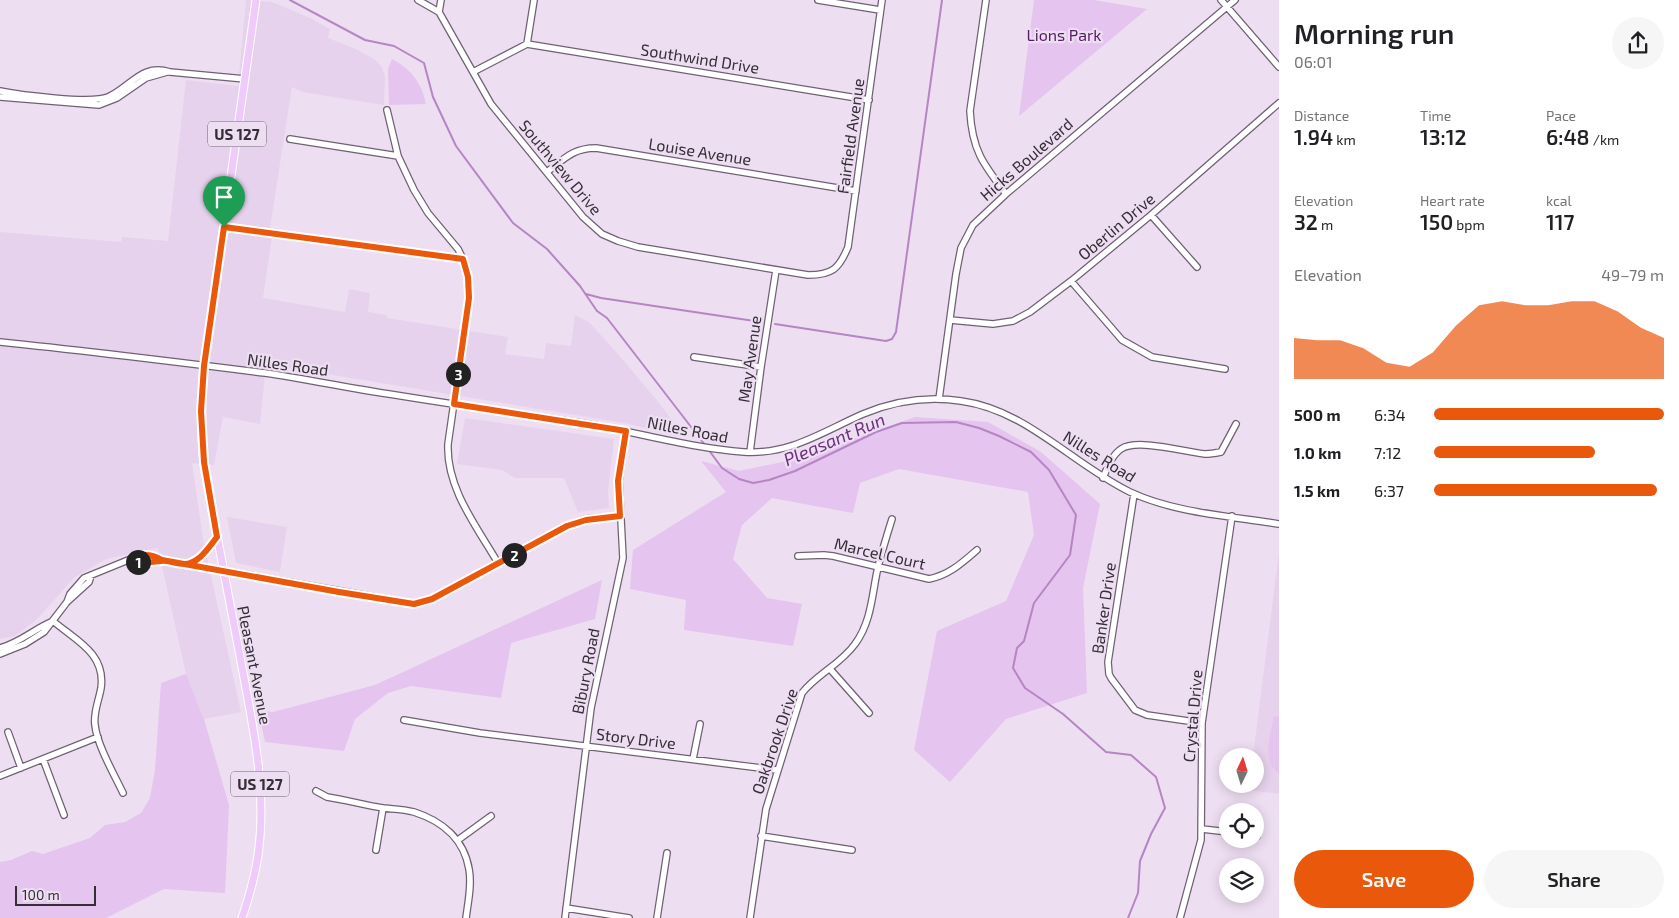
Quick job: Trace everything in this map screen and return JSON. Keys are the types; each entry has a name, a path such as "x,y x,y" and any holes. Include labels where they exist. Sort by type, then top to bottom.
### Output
{"main road":[{"name":"Pleasant Avenue","path":"242,918 253,882 258,855 260,790 251,717 202,450 201,411 204,366 256,0"},
{"path":"186,564 202,556 217,537"}],"street":[{"path":"418,0 439,12 441,0"},
{"path":"473,72 527,44 534,0"},
{"path":"818,0 880,10"},
{"name":"Fairfield Avenue","path":"832,270 841,262 848,247 882,0"},
{"path":"986,0 970,111 971,124 974,142 982,162 1006,194"},
{"path":"1221,0 1279,67"},
{"name":"Hicks Boulevard","path":"938,399 958,258 968,233 978,219 1235,0"},
{"name":"Southview Drive","path":"439,12 490,104 583,217 594,227 618,241 638,247 776,270 821,275 832,270"},
{"name":"Southwind Drive","path":"527,44 869,100"},
{"path":"0,91 95,100 111,95 146,71 161,69 170,72 245,80"},
{"path":"0,97 99,105 117,98 146,78 170,72"},
{"name":"Oberlin Drive","path":"950,320 987,324 1013,321 1030,312 1151,215 1279,103"},
{"path":"387,110 398,156 414,190 428,213 458,249 468,277 469,298 448,450 451,473 461,498 498,563"},
{"path":"290,139 398,156"},
{"name":"Louise Avenue","path":"547,172 572,152 584,148 596,148 856,191"},
{"path":"1151,215 1197,267"},
{"path":"224,227 463,259"},
{"name":"May Avenue","path":"750,452 776,270"},
{"path":"1071,281 1122,340 1152,357 1225,368"},
{"name":"Nilles Road","path":"0,342 310,380 626,431 730,451 750,452 785,449 803,443 862,414 885,406 912,400 938,399 961,401 1005,413 1030,427 1103,478 1134,494 1186,510 1279,524"},
{"path":"694,356 761,367"},
{"path":"1103,478 1115,455 1120,449 1127,446 1142,444 1207,454 1221,452 1236,424"},
{"name":"Bibury Road","path":"565,918 591,708 622,558 623,542 618,481 626,431"},
{"name":"Banker Drive","path":"1134,494 1108,662 1109,674 1135,710 1147,715 1202,723"},
{"path":"0,654 16,649 44,632 67,602 70,594 84,578 138,556 154,556 162,560 224,572 414,604 432,599 567,526 586,520 620,516"},
{"name":"Crystal Drive","path":"1180,918 1201,840 1202,723 1232,516"},
{"name":"Oakbrook Drive","path":"750,918 766,809 776,770 802,693 809,684 830,669 854,646 866,626 878,568 892,519"},
{"name":"Marcel Court","path":"798,556 824,555 928,579 940,577 952,570 977,550"},
{"path":"0,648 18,642 39,627 53,621"},
{"path":"53,621 86,646 95,657 101,670 101,686 95,716 98,737 122,792"},
{"path":"830,669 869,713"},
{"name":"Story Drive","path":"404,720 480,732 776,770"},
{"path":"694,759 700,724"},
{"path":"8,732 21,768"},
{"path":"0,776 98,737"},
{"path":"43,759 64,815"},
{"path":"316,792 327,797 412,812 444,826 458,840 466,855 470,870 470,890 466,918"},
{"path":"376,850 383,808"},
{"path":"458,840 491,816"},
{"path":"1202,829 1219,831"},
{"path":"761,836 852,850"},
{"path":"656,918 667,853"},
{"path":"566,908 629,918"}],"shaded area":[{"path":"246,0 272,2 310,18 330,29 328,38 356,49 374,59 382,67 385,77 384,105 302,92 292,87 270,228 272,237 263,298 345,312 349,289 370,293 368,312 387,315 387,318 508,337 505,354 544,359 546,343 571,346 575,315 589,322 618,354 678,428 677,435 624,423 266,364 260,424 223,417 214,465 192,463 203,539 241,712 204,719 186,674 158,548 106,559 75,577 36,620 15,636 0,639 0,232 121,242 122,237 168,241 186,80 238,86"},
{"path":"465,418 614,439 608,490 609,508 578,512 564,478 515,478 502,470 457,464"},
{"path":"227,517 287,527 280,572 236,563"},
{"path":"1279,552 1279,794 1264,792 1264,748 1254,748"}],"green space":[{"name":"Lions Park","path":"1034,0 1094,0 1147,9 1019,116"},
{"path":"392,59 405,67 415,77 422,90 426,104 389,105 388,69"},
{"path":"915,417 988,422 1041,452 1100,504 1083,588 1087,693 1006,719 950,782 914,750 937,631 1006,601 1034,535 1028,492 899,469 860,483 853,513 772,498 742,525 733,559 767,598 802,604 793,646 684,630 686,600 630,589 633,550 726,492 701,461 739,471 797,459"},
{"path":"602,580 595,619 511,643 501,698 411,686 388,693 355,719 344,751 265,742 258,710 273,712 375,685"},
{"path":"186,674 204,719 229,805 225,893 164,889 106,918 0,918 0,862 11,860 32,851 43,854 90,838 105,825 125,822 141,813 150,798 155,770 161,683"},
{"path":"1274,716 1279,717 1279,774 1273,768 1268,754"}],"waterway":[{"name":"Pleasant Run","path":"290,0 365,40 394,46 424,63 433,97 456,146 513,223 547,249 580,286 597,311 607,318 705,445"},
{"path":"775,324 886,341 892,339 896,332 942,0"},
{"path":"586,294 601,298 761,322"},
{"name":"Pleasant Run","path":"708,449 722,468 739,479 753,483 769,480 795,471 876,432 902,423 956,422 979,428 1031,452 1049,470 1076,515 1070,555 1034,603 1024,641 1017,648 1013,668 1025,688 1063,714 1106,752 1131,755 1156,777 1165,808 1151,834 1140,861 1138,893 1128,918"}],"route":[{"path":"224,227 204,366 201,411 202,450 217,537 202,556 186,564 162,560 139,562 134,559 138,556 154,556 162,560 224,572 414,604 432,599 576,522 620,516 618,481 626,431 454,404 469,298 468,277 463,259 275,232 224,227"}]}
